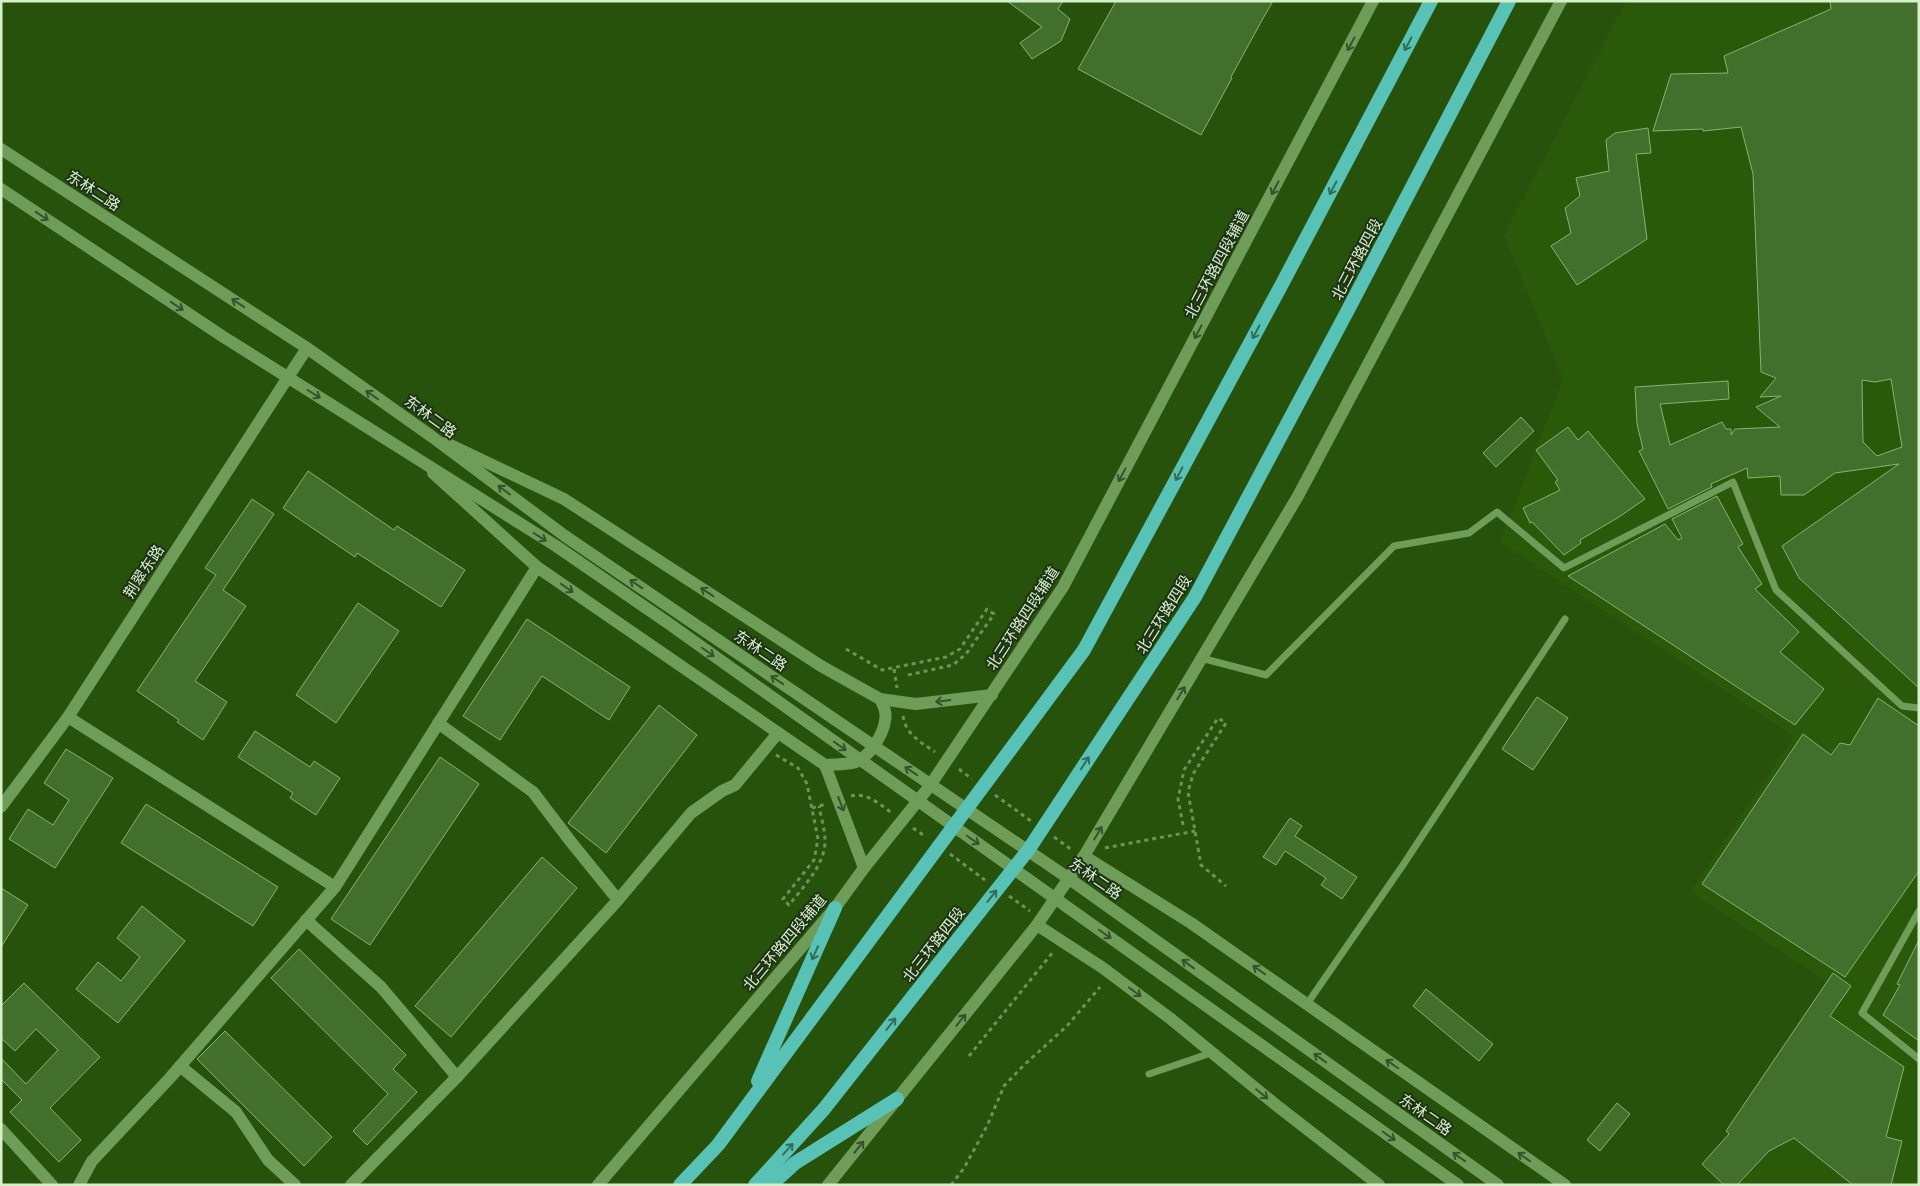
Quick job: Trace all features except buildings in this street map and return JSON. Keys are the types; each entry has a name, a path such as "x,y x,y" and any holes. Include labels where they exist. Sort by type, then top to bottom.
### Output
{"highway":[{"path":"680,1185 718,1145 748,1106 1084,650 1286,276 1431,1"},
{"name":"北三环路四段","path":"755,1185 824,1109 1029,849 1195,597 1340,325 1509,1"},
{"path":"748,1106 835,908"},
{"path":"771,1185 795,1163 897,1099"}],"main road":[{"name":"北三环路四段辅道","path":"598,1185 835,908 864,868 929,787 1063,587 1373,1"},
{"path":"828,1185 1037,925 1081,854 1298,496 1561,1"},
{"name":"东林二路","path":"1,149 307,348 431,436 565,536 1072,880 1498,1185"},
{"name":"东林二路","path":"1,189 222,336 424,465 556,546 1458,1185"},
{"name":"荆翠东路","path":"1,807 68,717 307,348"},
{"path":"431,436 564,499 821,666 880,699 916,704 992,695"},
{"path":"424,465 537,567 825,765 864,868"},
{"path":"79,1185 92,1161 180,1066 335,887 537,567"},
{"path":"825,765 857,761 869,751 886,721 886,713 880,699"},
{"path":"68,717 335,887"},
{"path":"438,723 533,792 618,900"},
{"path":"351,1185 457,1077 618,900 691,813 722,791 735,785 778,733"},
{"path":"1081,854 1191,923 1565,1185"},
{"path":"306,920 381,987 457,1077"},
{"path":"1037,925 1103,968 1171,1019 1211,1053 1379,1185"},
{"path":"180,1066 236,1112 268,1160 295,1185"},
{"path":"1,1129 52,1185"}],"lane":[{"path":"1201,658 1266,675 1394,546 1469,533 1497,512 1564,568 1733,482 1776,590 1902,706 1919,708"},
{"path":"1307,1004 1403,865 1565,619"},
{"path":"1919,911 1862,1013 1919,1059"},
{"path":"1149,1074 1211,1053"}],"path":[{"path":"846,649 875,668 882,670 946,657 960,649 987,609 994,614 966,654 953,665 908,675"},
{"path":"894,669 899,697"},
{"path":"903,716 904,725 910,734 942,757"},
{"path":"1183,825 1178,799 1184,770 1218,718 1226,723 1193,774 1188,792 1201,865 1226,886"},
{"path":"772,753 798,768 807,784 818,839 814,860 783,899 789,904 819,865 824,849 826,841 819,806"},
{"path":"958,769 974,780"},
{"path":"990,792 1039,826"},
{"path":"1102,849 1195,831"},
{"path":"1047,832 1081,854"},
{"path":"951,1185 964,1168 987,1126 1004,1086 1067,1026 1100,987"}],"shaded area":[{"path":"1626,1 1919,1 1919,1185 1710,1185 1837,988 1691,892 1794,736 1500,542 1563,380 1504,235"}]}
